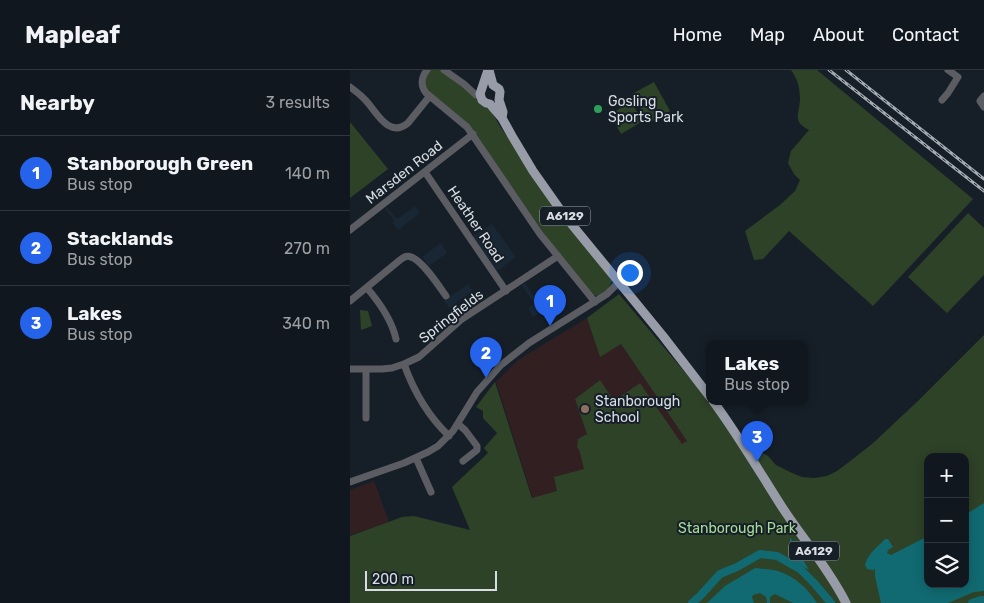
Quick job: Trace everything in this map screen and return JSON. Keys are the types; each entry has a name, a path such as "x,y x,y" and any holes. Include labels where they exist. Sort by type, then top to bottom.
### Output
{"main road":[{"path":"488,70 494,85 500,92 499,100 490,104 480,98 488,70"},
{"path":"483,87 494,85"},
{"name":"A6129","path":"499,100 502,118"},
{"name":"A6129","path":"490,104 502,118 533,171 564,215 706,392"},
{"name":"A6129","path":"716,405 835,584 843,603"}],"street":[{"path":"427,70 422,78 423,90 461,122 472,134 540,234 595,302"},
{"path":"444,70 480,98"},
{"path":"942,100 958,77 948,70"},
{"path":"464,84 483,87"},
{"path":"350,87 367,101 386,124 393,128 404,126 408,123 429,97"},
{"path":"984,96 980,100 984,107"},
{"name":"Marsden Road","path":"350,230 472,134"},
{"name":"Heather Road","path":"425,172 506,291"},
{"path":"350,302 406,256 411,256 422,264 446,296"},
{"name":"Springfields","path":"350,369 392,368 419,357 462,319 558,256"},
{"path":"350,482 416,458 434,449 449,436 478,392 501,365 529,343 607,294 619,282"},
{"path":"367,288 388,318 396,339"},
{"path":"607,294 626,291"},
{"path":"404,364 418,396 430,415 449,436"},
{"path":"366,369 366,418"},
{"path":"458,424 477,446 477,450 463,461"},
{"path":"416,458 431,492"}],"shaded area":[{"path":"415,206 420,213 398,230 393,223 394,220 385,209 387,208 397,219"},
{"path":"492,224 516,257 497,271 473,236"},
{"path":"441,243 447,253 429,266 422,257"},
{"path":"525,283 543,311 533,317 528,308 534,304 522,285"},
{"path":"468,284 473,291 454,304 454,307 461,315 459,317 452,307 449,308 444,301"},
{"name":"Stanborough School","path":"587,318 600,356 621,344 699,458 538,515 496,382 518,360"},
{"path":"374,481 389,522 350,535 350,490"}],"green space":[{"path":"429,70 440,70 467,90 483,106 490,109 537,179 612,280 605,292 598,296 592,295 560,256 468,125 426,91 424,79"},
{"path":"791,70 817,70 973,199 873,306 789,231 763,259 754,260 745,231 780,205 795,191 800,180 788,163 791,151 809,130 798,121 800,92"},
{"path":"654,82 670,111 649,123 632,94"},
{"path":"631,102 643,121 621,134 610,114"},
{"path":"350,122 388,169 350,198"},
{"path":"968,213 984,228 984,275 947,313 908,277"},
{"name":"Stanborough Park","path":"619,294 706,397 706,405 712,405 715,408 734,436 768,456 776,465 802,477 814,478 827,476 837,471 872,444 984,335 984,603 350,603 350,536 402,517 414,516 470,530 452,487 488,453 484,448 497,433 483,418 483,411 476,407 495,382 532,498 557,491 554,477 584,469 579,449 577,448 578,439 587,434 575,399 600,380 614,401 640,383 682,444 687,441 621,344 600,357 587,318"},
{"path":"360,310 368,311 372,326 361,330"}],"water":[{"path":"984,503 984,591 974,592 948,603 881,603 875,569 867,569 865,565 871,554 885,539 888,539 893,547 887,553 891,555 924,538 924,588 969,588 969,512"},
{"path":"790,537 809,570 790,559"},
{"path":"755,568 775,570 790,576 805,588 817,603 793,603 775,594 770,597 770,603 767,603 766,597 760,593 753,595 754,603 707,603 725,586"}],"waterway":[{"path":"692,603 720,574 760,554 777,556 800,569 831,603"},
{"path":"972,603 984,600"}],"railway":[{"path":"829,70 984,191"},
{"path":"846,70 984,179"}],"place":[{"name":"Gosling Sports Park","path":"598,109"},
{"name":"Stanborough Green","path":"550,326"},
{"name":"Stacklands","path":"486,378"},
{"name":"Stanborough School","path":"585,409"},
{"name":"Lakes","path":"757,462"}]}
